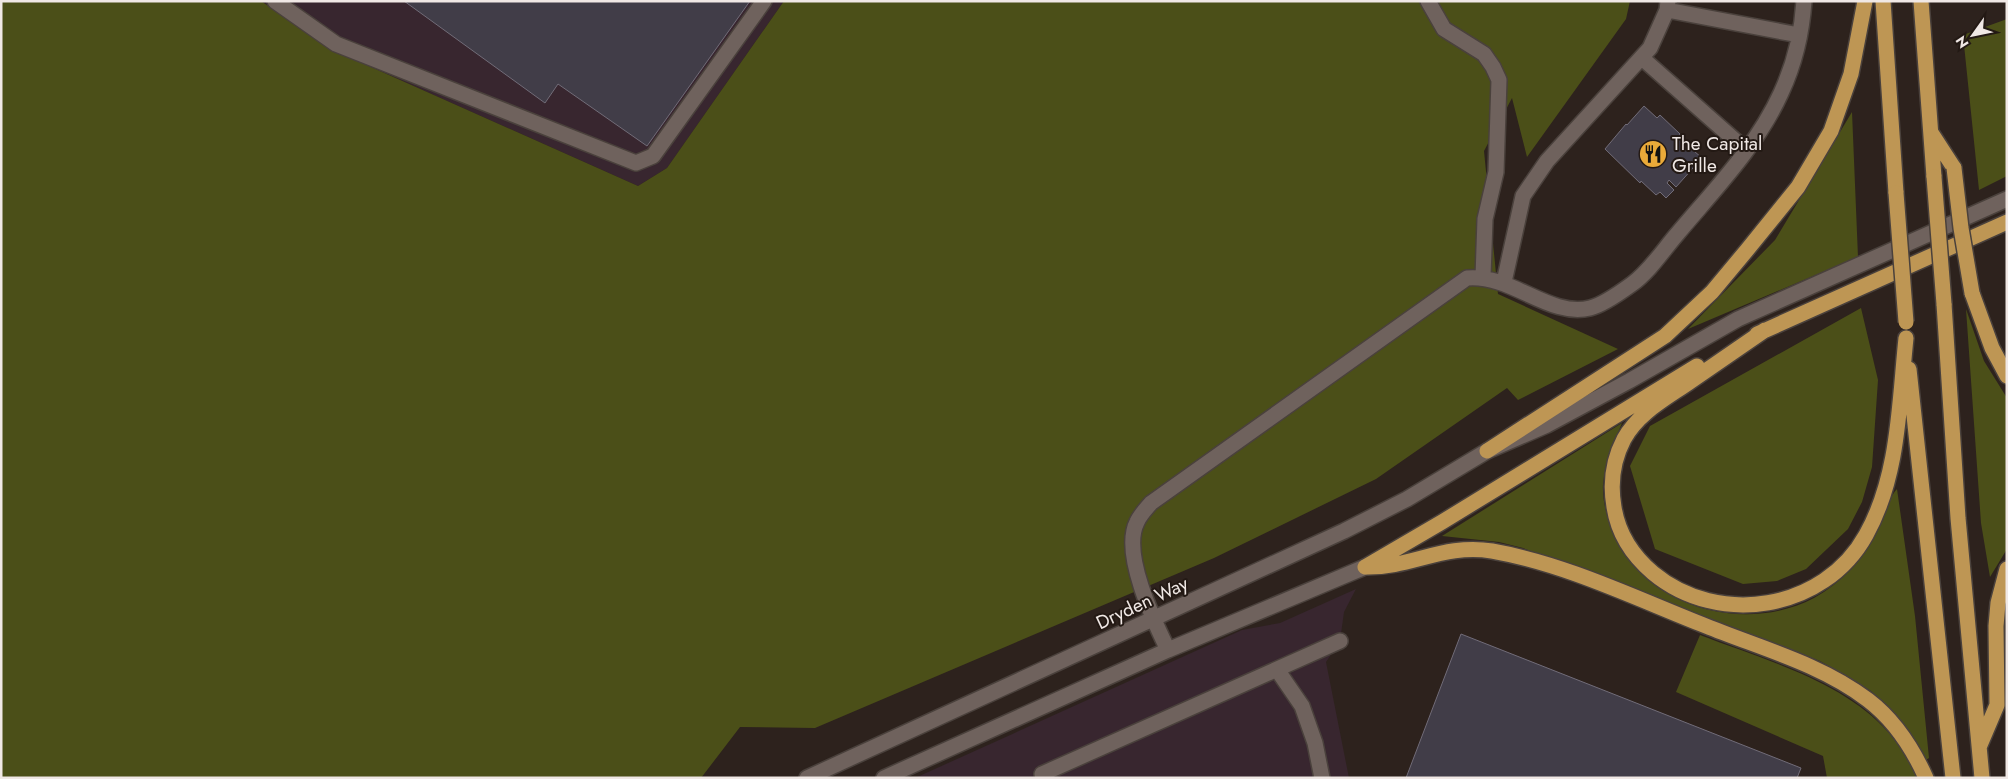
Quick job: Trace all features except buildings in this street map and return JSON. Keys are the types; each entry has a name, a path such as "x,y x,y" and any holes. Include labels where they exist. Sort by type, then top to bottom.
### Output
{"highway":[{"path":"1487,451 1665,336 1712,292 1798,186 1831,131 1852,74 1865,1"},
{"path":"1883,1 1906,338 1953,778"},
{"path":"1921,1 1958,518 1982,778"},
{"path":"1930,130 1954,168 1961,228 1972,293 1988,340 2007,376"},
{"path":"1364,567 1442,522 1656,390 1765,330 2007,222"},
{"path":"1765,330 1659,402 1636,422 1623,443 1614,466 1611,486 1615,516 1633,552 1662,580 1689,595 1708,602 1748,606 1777,602 1818,584 1840,568 1854,554 1880,505 1892,462 1906,338"},
{"path":"1364,567 1386,567 1443,551 1492,551 1544,564 1602,585 1828,674 1869,700 1886,717 1908,744 1926,778"},
{"path":"1979,746 1996,705 1996,626 1998,602 2007,570"}],"street":[{"path":"275,1 336,44 636,163 653,156 764,1"},
{"path":"1428,1 1444,29 1484,54 1493,66 1499,80 1496,172 1485,219 1482,276"},
{"path":"1168,650 1154,620 1132,557 1136,523 1151,503 1467,278 1482,276 1504,282 1560,307 1572,310 1591,308 1633,283 1746,150 1782,92 1799,35 1804,1"},
{"path":"1504,282 1523,196 1547,161 1642,58 1655,39 1668,6 1799,35"},
{"path":"1642,58 1746,150"},
{"name":"Dryden Way","path":"807,778 1154,620 1392,507 1487,451 1548,425 1738,319 2007,199"},
{"path":"884,778 1168,650 1364,567"},
{"path":"1044,778 1042,774 1340,642"},
{"path":"1278,670 1302,706 1314,743 1322,778"}],"shaded area":[{"path":"261,1 784,1 667,168 638,186 333,50"},
{"path":"1356,589 1344,612 1340,641 1326,662 1349,778 915,778 1242,630 1280,623"}],"green space":[{"path":"1,1 261,1 333,50 638,186 667,168 784,1 1630,1 1626,19 1527,157 1512,98 1484,151 1498,294 1618,349 1518,400 1507,388 1376,479 1214,558 815,728 740,727 701,778 1,778"},
{"path":"2007,19 2007,176 1979,190 1963,35"},
{"path":"1852,112 1858,257 1688,329 1775,240"},
{"path":"1861,308 1878,380 1872,467 1862,502 1848,529 1806,569 1777,581 1743,584 1655,549 1630,466 1650,426"},
{"path":"1966,309 1984,361 2007,398 2007,549 1990,577 1981,523"},
{"path":"1622,423 1608,461 1603,484 1605,507 1618,543 1634,566 1654,585 1678,599 1704,609 1732,614 1760,614 1788,608 1824,592 1843,577 1859,560 1873,540 1891,498 1897,489 1915,616 1929,758 1926,760 1899,720 1871,691 1820,661 1523,548 1499,542 1442,536"},
{"path":"1700,635 1801,674 1826,685 1849,699 1871,715 1889,733 1919,778 1827,778 1823,756 1676,692"}],"place":[{"name":"The Capital Grille","path":"1653,154"}]}
